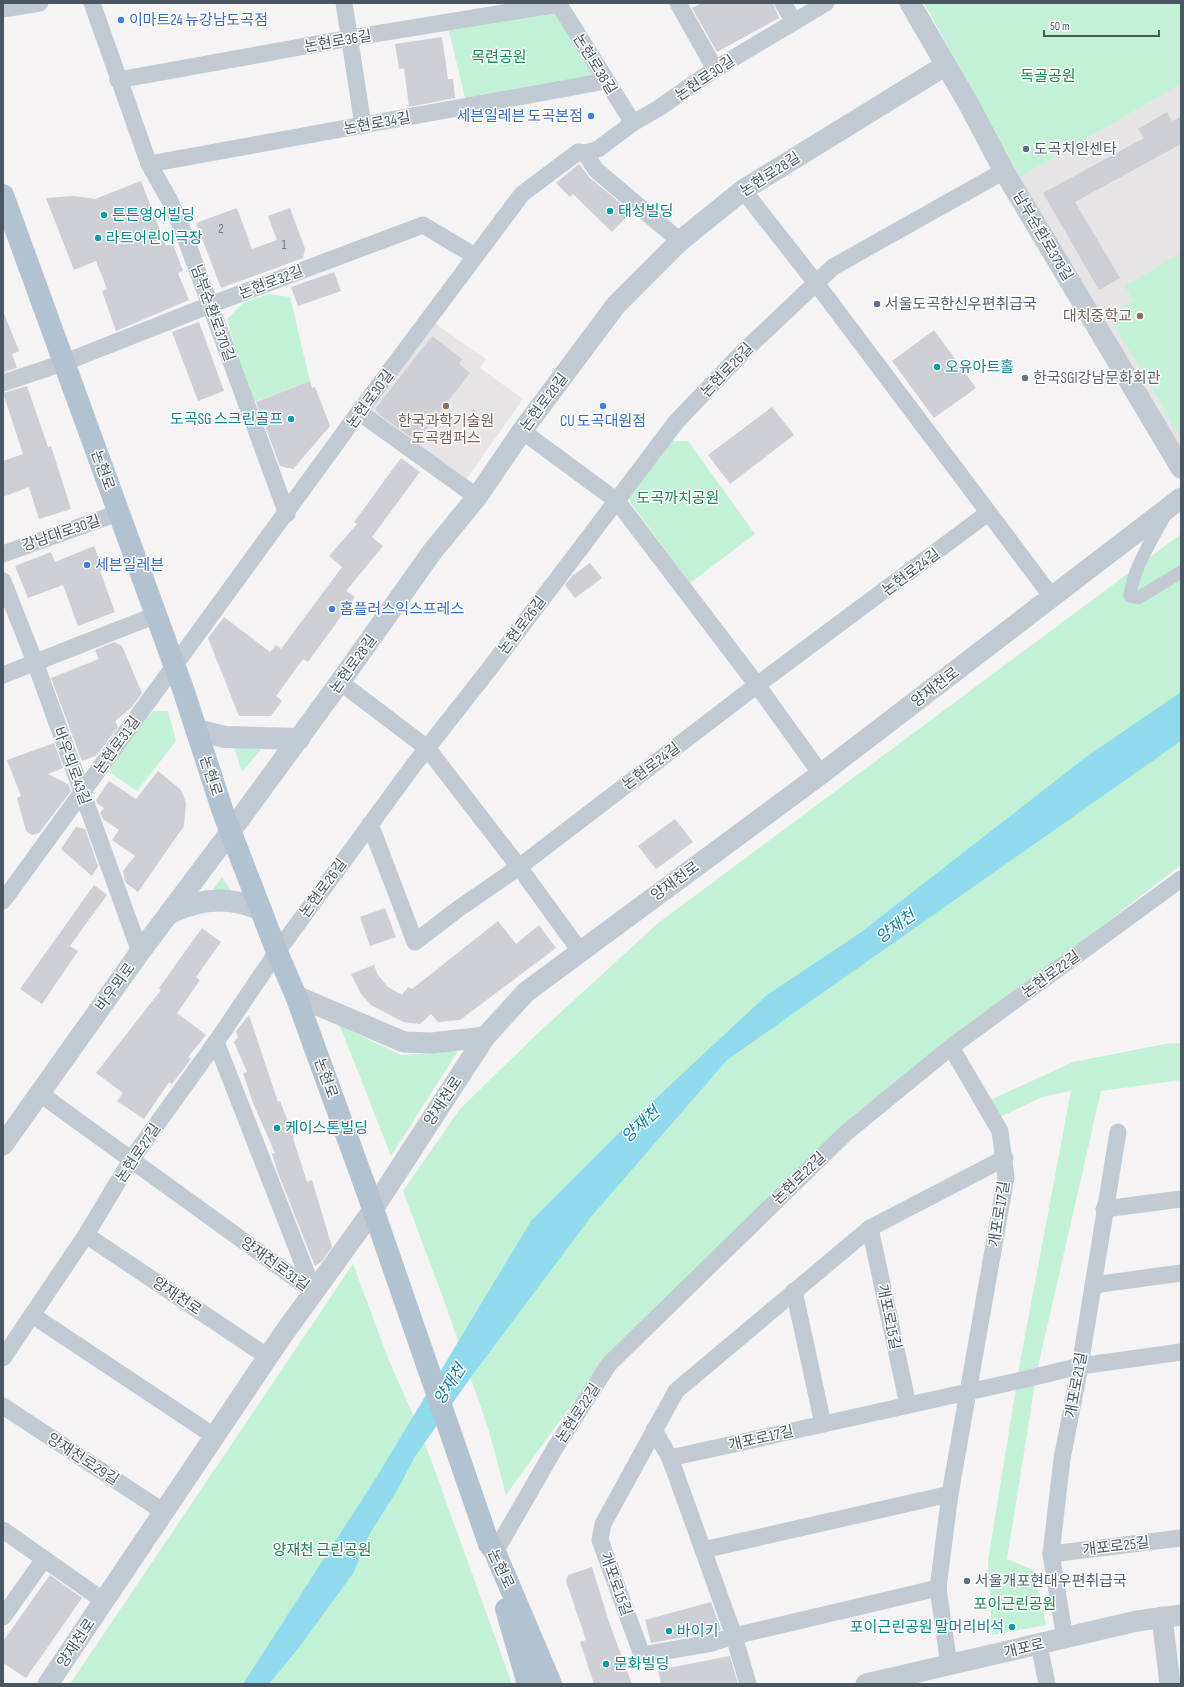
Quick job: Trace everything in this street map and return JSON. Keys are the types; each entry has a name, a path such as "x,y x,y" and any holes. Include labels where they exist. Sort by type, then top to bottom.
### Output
{"main road":[{"name":"논현로","path":"3,195 156,615 231,831 277,952 296,996 366,1186 492,1548 551,1684"},
{"path":"196,730 225,737 299,738"},
{"path":"170,913 185,905 202,901 229,900 250,905 261,910"},
{"name":"논현로","path":"492,1548 492,1557 528,1684"}],"street":[{"path":"3,9 40,3"},
{"name":"남부순환로370길","path":"92,3 149,164 172,207 210,304 287,514"},
{"path":"344,3 363,125"},
{"path":"678,3 715,69"},
{"path":"783,3 794,22"},
{"name":"논현로30길","path":"174,667 287,514 359,412 522,194 578,152 585,154 598,149 633,123 659,108 715,69 826,3"},
{"name":"남부순환로378길","path":"910,3 1004,171 1181,468"},
{"name":"논현로36길","path":"118,80 350,38 558,4"},
{"name":"논현로38길","path":"558,4 633,123"},
{"name":"논현로28길","path":"231,831 340,682 432,552 476,497 522,431 616,305 680,241 743,190 946,65"},
{"name":"논현로34길","path":"149,164 606,81"},
{"path":"585,154 596,170 680,241"},
{"name":"논현로26길","path":"277,952 427,748 676,422 744,351 833,267 1004,171"},
{"path":"743,190 816,283 1052,597"},
{"name":"논현로32길","path":"63,363 210,304 423,225 475,256"},
{"path":"3,384 63,363"},
{"path":"359,412 476,497"},
{"path":"522,431 617,501 757,685 821,774"},
{"name":"양재천로","path":"48,1684 214,1436 385,1191 486,1036 526,992 821,774 1181,498"},
{"name":"강남대로30길","path":"3,554 118,513"},
{"name":"논현로24길","path":"370,824 415,942 458,909 519,867 757,685 988,513"},
{"path":"1165,515 1146,549 1131,588 1130,596 1138,598 1181,572"},
{"name":"바우뫼로43길","path":"3,581 35,662 140,952"},
{"path":"3,675 156,615"},
{"name":"논현로31길","path":"3,901 174,667"},
{"path":"340,682 427,748 519,867 580,951"},
{"name":"바우뫼로","path":"5,1138 140,952 231,831"},
{"name":"논현로22길","path":"492,1548 609,1364 847,1132 951,1048 1181,879"},
{"name":"논현로27길","path":"3,1358 86,1235 131,1160 216,1042 277,952"},
{"path":"296,996 404,1042 432,1043 486,1036"},
{"name":"양재천로31길","path":"216,1042 314,1292"},
{"name":"개포로17길","path":"949,1665 938,1588 950,1494 1006,1177 1005,1158 1000,1131 951,1048"},
{"name":"양재천로31길","path":"39,1093 314,1292"},
{"name":"개포로21길","path":"1065,1639 1050,1554 1062,1459 1080,1366 1104,1210 1118,1132"},
{"name":"개포로15길","path":"734,1636 712,1643 642,1656 600,1540 603,1524 676,1391 870,1228 1005,1158"},
{"path":"1104,1210 1181,1199"},
{"name":"개포로15길","path":"870,1228 908,1405"},
{"name":"양재천로","path":"86,1235 268,1358"},
{"path":"1092,1285 1181,1273"},
{"path":"794,1291 823,1424"},
{"path":"32,1315 214,1436"},
{"path":"968,1392 1080,1366 1181,1352"},
{"name":"개포로17길","path":"670,1458 968,1392"},
{"name":"양재천로29길","path":"3,1406 164,1512"},
{"path":"654,1430 670,1458 734,1636 748,1684"},
{"path":"703,1550 950,1494"},
{"path":"3,1530 104,1601"},
{"name":"개포로25길","path":"1050,1554 1181,1538"},
{"path":"3,1616 44,1559"},
{"path":"734,1636 938,1588"},
{"path":"1170,1684 1172,1616"},
{"name":"개포로","path":"866,1684 1065,1639 1137,1621 1172,1616"},
{"path":"1039,1645 1047,1684"}],"shaded area":[{"name":"대치중학교","path":"1181,84 1181,455 1178,455 1020,177"},
{"name":"한국과학기술원 도곡캠퍼스","path":"433,322 486,359 480,368 523,399 465,481 368,412"}],"green space":[{"name":"독골공원","path":"924,3 1181,3 1181,84 1020,177"},
{"name":"목련공원","path":"559,4 606,81 467,106 447,23"},
{"path":"1181,253 1181,437 1108,315 1133,301 1125,286"},
{"path":"268,294 290,297 310,381 251,403 227,319 243,303"},
{"name":"도곡까치공원","path":"667,441 688,441 755,534 690,583 630,502 629,496"},
{"path":"1181,534 1181,865 861,1112 690,1273 575,1400 506,1495 489,1431 446,1306 403,1191 460,1109 535,1036 657,924"},
{"path":"153,711 168,711 176,741 137,791 106,770"},
{"path":"234,747 263,747 242,772"},
{"path":"222,877 234,895 209,895"},
{"path":"340,1026 401,1055 458,1051 391,1156"},
{"name":"포이근린공원","path":"1181,1043 1181,1080 1101,1091 1037,1371 1007,1559 1034,1570 1046,1625 992,1635 988,1561 1021,1357 1071,1091 1042,1097 998,1118 986,1102 1073,1062 1165,1044"},
{"name":"양재천 근린공원","path":"353,1264 388,1358 423,1438 512,1684 70,1684"}],"water":[{"name":"양재천","path":"1181,692 1181,741 727,1060 590,1218 471,1377 414,1458 398,1489 369,1535 354,1572 301,1645 269,1684 243,1684 376,1478 531,1221 626,1126 767,995 860,933 1086,757"}],"building":[{"path":"702,3 773,3 779,18 717,52 692,8"},
{"path":"442,37 448,79 453,79 455,98 409,107 404,68 399,69 395,44"},
{"path":"1167,112 1172,121 1181,117 1181,144 1075,202 1120,278 1099,290 1043,193 1144,138 1138,129"},
{"path":"579,164 590,178 631,212 612,232 573,194 570,197 556,183"},
{"path":"141,181 166,246 173,244 183,271 178,273 189,300 116,331 102,291 107,289 96,261 74,270 46,198 74,196 95,199"},
{"path":"237,208 252,249 277,240 268,216 290,208 305,249 303,258 221,288 196,223"},
{"path":"334,272 341,291 298,306 291,287"},
{"path":"3,311 19,351 12,354 17,368 3,372"},
{"path":"199,322 224,391 198,401 172,332"},
{"path":"934,330 976,388 934,418 892,361"},
{"path":"432,336 462,359 459,364 470,373 423,433 424,436 419,443 380,415 375,409"},
{"name":"도곡SG 스크린골프","path":"310,381 312,388 315,387 330,426 293,469 280,466 256,402"},
{"path":"27,386 48,447 51,446 71,509 39,519 29,487 3,497 3,461 23,454 3,393"},
{"path":"772,407 794,435 730,484 708,455"},
{"path":"401,458 420,472 372,537 383,546 346,591 355,597 308,662 303,659 276,696 282,701 271,716 239,716 208,638 224,617 270,652 276,645 281,649 342,567 329,556 357,524 354,522"},
{"path":"94,546 103,569 100,571 115,612 78,626 63,585 28,598 15,566 51,552 55,562"},
{"path":"590,563 602,578 575,598 565,585 572,576"},
{"path":"114,642 122,646 142,693 131,708 115,721 118,727 96,756 82,761 51,678 99,659 95,650"},
{"path":"54,743 63,768 48,774 68,784 71,791 39,833 32,835 26,831 17,798 21,796 7,760"},
{"path":"158,771 181,790 186,803 184,826 138,892 125,882 123,871 135,856 112,840 119,830 103,819 100,813 104,808 97,803 96,800 109,781 136,799"},
{"path":"675,819 693,842 656,869 638,846"},
{"path":"76,827 85,829 98,866 92,876 61,849"},
{"path":"94,885 107,895 70,946 78,951 42,1004 20,989"},
{"path":"385,908 396,937 370,946 360,917"},
{"path":"498,921 516,944 539,925 556,948 460,1020 438,1022 431,1014 420,1024 403,1022 371,1005 361,994 351,974 374,965 378,975 388,987 402,995 408,987 412,989"},
{"path":"202,928 221,942 196,977 200,980 177,1013 206,1035 188,1057 191,1059 172,1084 169,1082 144,1119 117,1101 123,1093 96,1073 161,990 159,988"},
{"path":"249,1015 278,1102 280,1101 294,1137 293,1138 307,1182 312,1180 332,1247 322,1261 315,1266 278,1173 272,1154 275,1153 253,1103 243,1073 247,1072 234,1042 238,1037 236,1031"},
{"path":"592,1567 610,1625 632,1684 594,1684 580,1642 586,1640 566,1581 568,1575"},
{"path":"50,1575 82,1598 26,1678 3,1663 3,1641"},
{"path":"711,1602 721,1630 651,1643 645,1620"},
{"path":"730,1656 738,1684 661,1684 658,1670"}],"place":[{"name":"이마트24 뉴강남도곡점","path":"121,20"},
{"name":"세븐일레븐 도곡본점","path":"591,116"},
{"name":"도곡치안센타","path":"1026,149"},
{"name":"태성빌딩","path":"610,211"},
{"name":"튼튼영어빌딩","path":"104,215"},
{"name":"라트어린이극장","path":"98,238"},
{"name":"서울도곡한신우편취급국","path":"877,304"},
{"name":"대치중학교","path":"1140,316"},
{"name":"오유아트홀","path":"937,367"},
{"name":"한국SGI강남문화회관","path":"1025,378"},
{"name":"한국과학기술원 도곡캠퍼스","path":"446,406"},
{"name":"CU 도곡대원점","path":"603,406"},
{"name":"도곡SG 스크린골프","path":"291,419"},
{"name":"세븐일레븐","path":"87,565"},
{"name":"홈플러스익스프레스","path":"332,609"},
{"name":"케이스톤빌딩","path":"277,1128"},
{"name":"서울개포현대우편취급국","path":"967,1581"},
{"name":"포이근린공원 말머리비석","path":"1012,1627"},
{"name":"바이키","path":"669,1631"},
{"name":"문화빌딩","path":"606,1664"}]}
